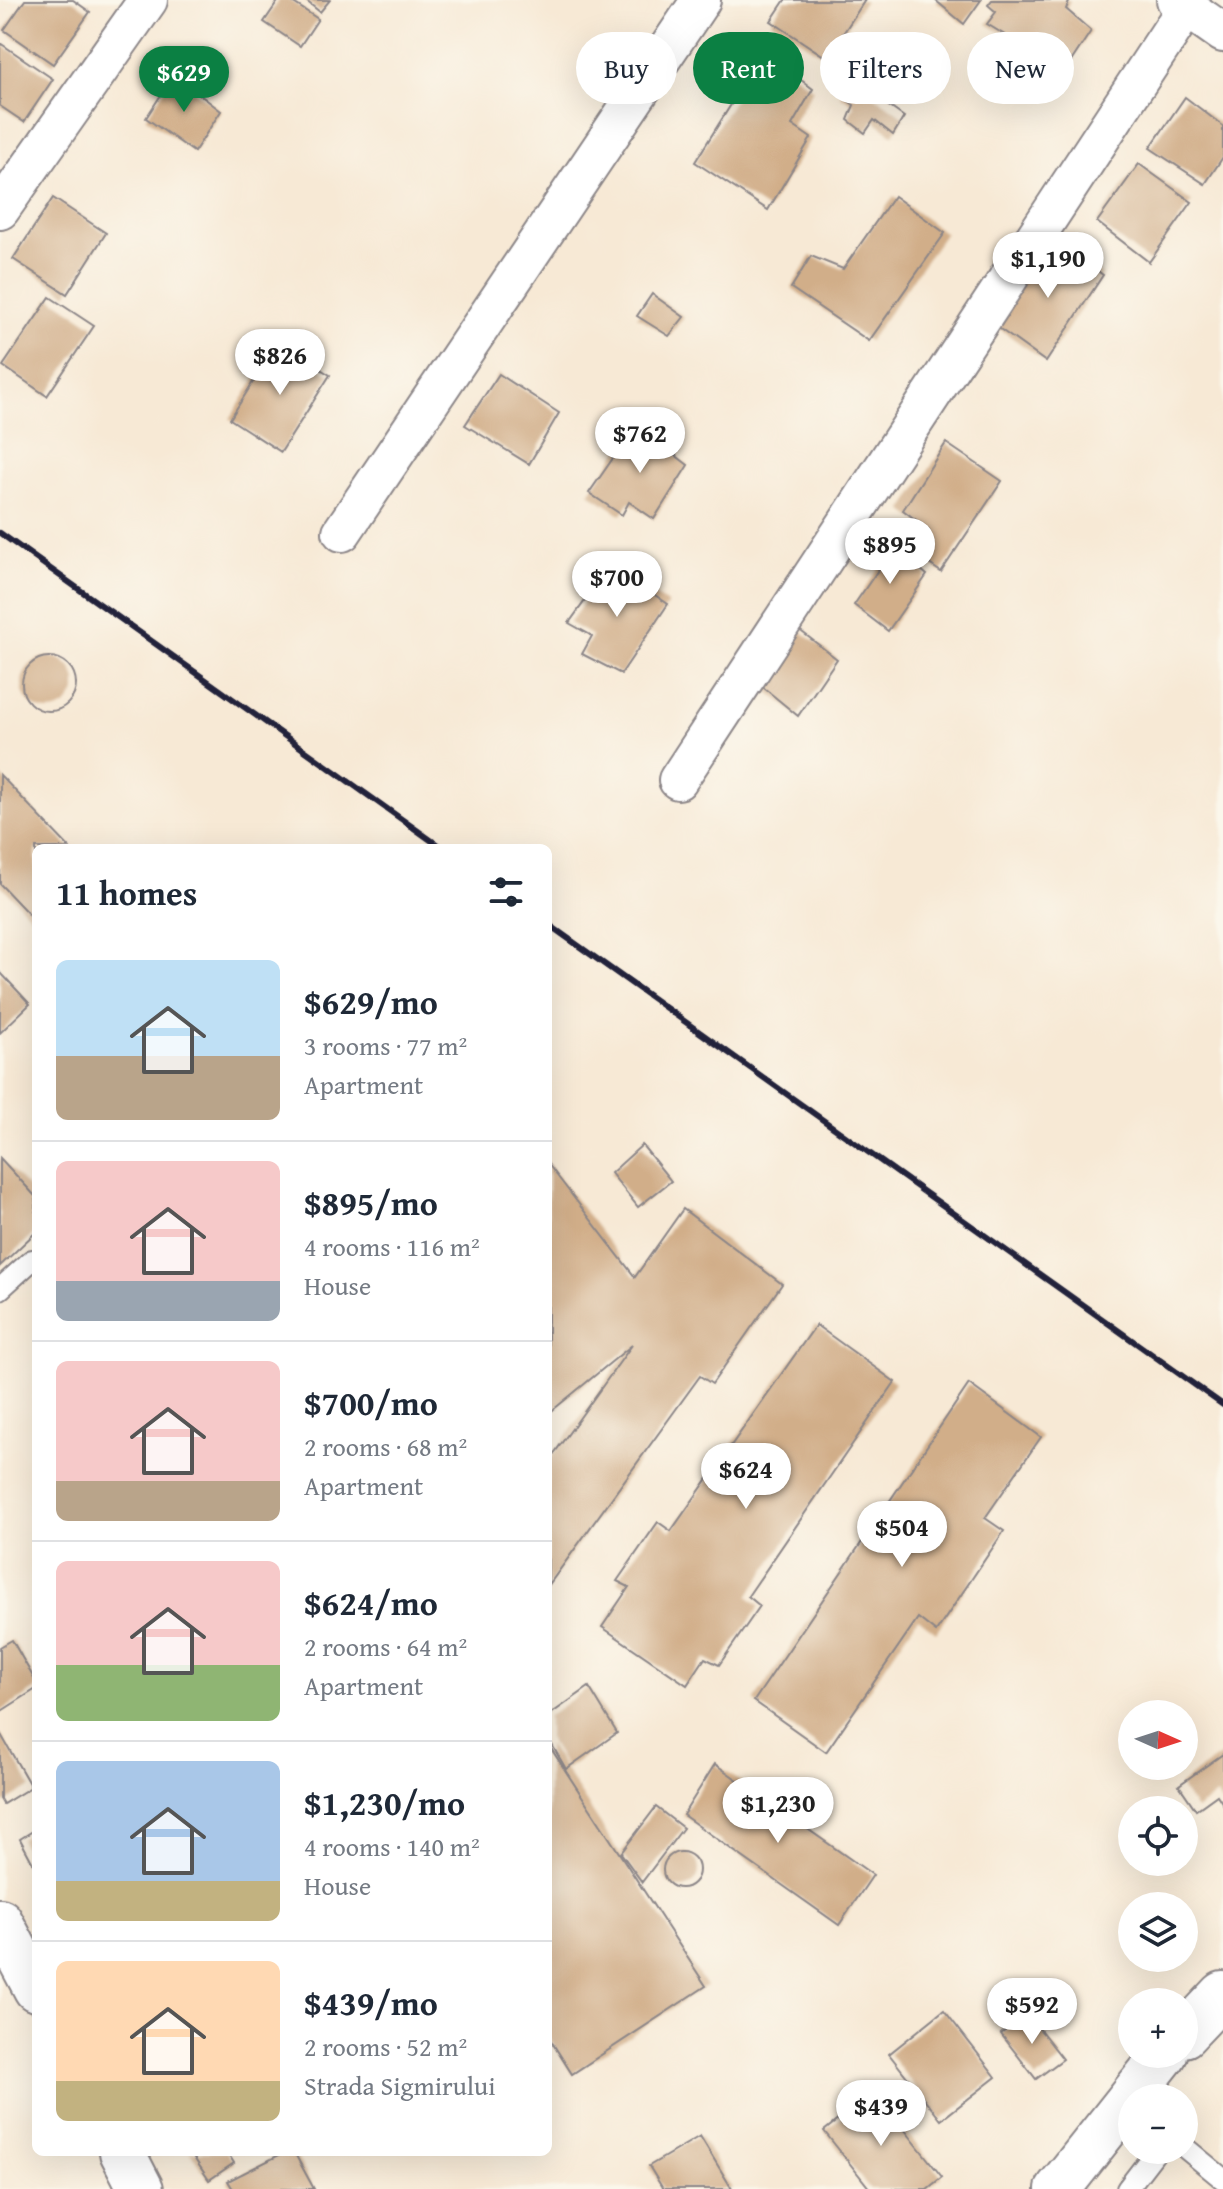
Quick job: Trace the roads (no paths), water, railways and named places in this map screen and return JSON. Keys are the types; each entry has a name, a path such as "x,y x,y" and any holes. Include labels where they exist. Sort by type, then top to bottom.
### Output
{"main road":[{"path":"17,1936 32,1978"},
{"path":"1198,2020 1223,1994"},
{"path":"1058,2189 1154,2068"},
{"path":"124,2156 141,2189"}],"street":[{"path":"0,210 148,0"},
{"path":"342,532 701,0"},
{"path":"678,780 1181,4 1223,33"}],"lane":[{"path":"0,1289 32,1260"},
{"path":"1198,2158 1223,2179"},
{"path":"1127,2189 1146,2164"}],"railway":[{"path":"0,533 436,844"},
{"path":"552,927 1223,1405"}]}
